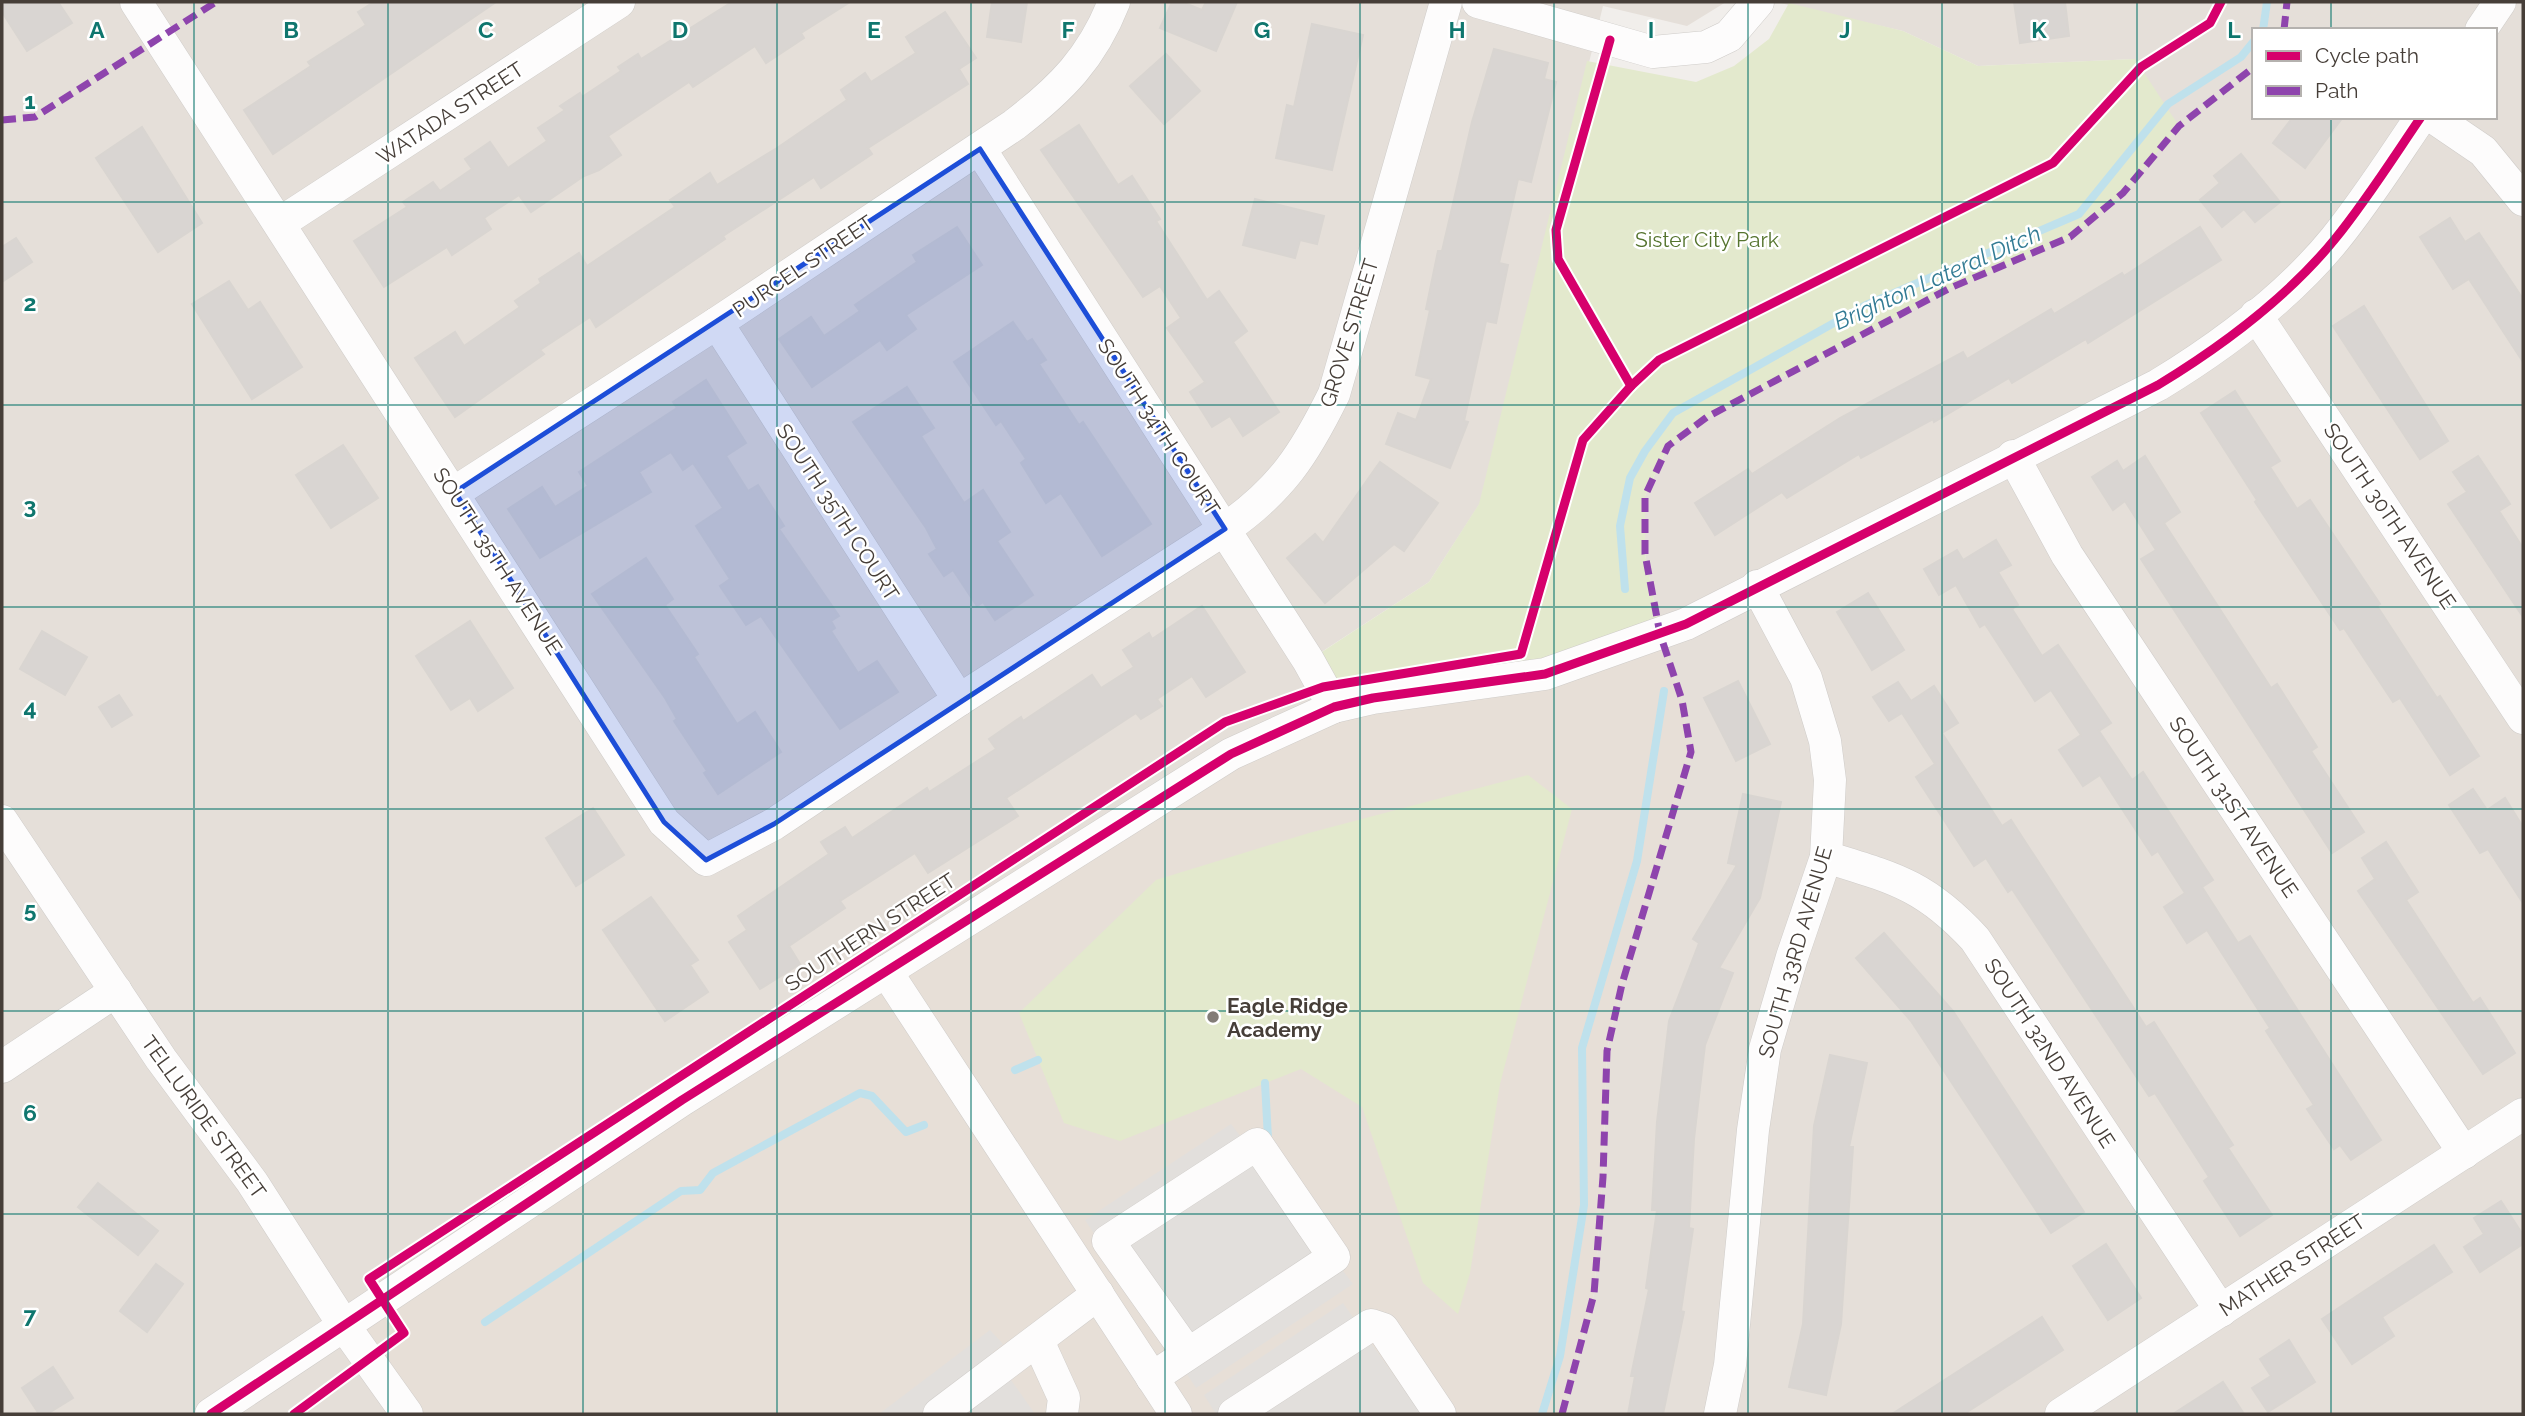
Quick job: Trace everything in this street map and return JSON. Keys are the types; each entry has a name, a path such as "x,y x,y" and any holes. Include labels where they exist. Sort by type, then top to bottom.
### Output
{"street":[{"name":"SOUTH 35TH AVENUE","path":"136,2 455,492 664,822 706,860 774,824 959,700"},
{"name":"WATADA STREET","path":"280,223 619,2"},
{"name":"PURCEL STREET","path":"455,492 980,149 1061,86 1087,57 1114,2"},
{"name":"GROVE STREET","path":"959,700 1225,529 1259,505 1290,472 1313,438 1334,394 1446,2"},
{"path":"1478,2 1653,52 1706,47 1729,36 1758,2"},
{"path":"2482,28 2500,2"},
{"path":"211,1414 682,1100 1231,754 1334,707 1373,698 1545,674 1686,624 2013,456 2158,385 2209,353 2256,315 2333,242 2420,119"},
{"path":"2436,119 2483,152 2523,200"},
{"name":"SOUTH 34TH COURT","path":"980,149 1225,529 1334,707"},
{"name":"SOUTH 30TH AVENUE","path":"2256,315 2523,718"},
{"name":"SOUTH 35TH COURT","path":"717,323 959,700"},
{"name":"SOUTH 31ST AVENUE","path":"2013,456 2067,555 2464,1153"},
{"name":"SOUTH 33RD AVENUE","path":"1720,1414 1730,1364 1753,1130 1765,1049 1791,957 1826,857 1830,779 1816,706 1792,651 1757,586"},
{"name":"TELLURIDE STREET","path":"2,821 161,1059 252,1182 345,1327 407,1414"},
{"name":"SOUTH 32ND AVENUE","path":"1826,857 1918,889 1948,911 1975,939 2221,1311"},
{"path":"886,971 1176,1414"},
{"path":"2,1067 116,992"},
{"name":"MATHER STREET","path":"2061,1414 2523,1115"},
{"path":"1152,1378 1334,1257 1257,1144 1108,1241 1188,1354"},
{"path":"939,1414 1098,1294"},
{"path":"1234,1414 1371,1325 1383,1329 1440,1414"},
{"path":"1038,1341 1064,1398 1062,1414"}],"highlighted area":[{"path":"980,149 1225,529 774,824 706,860 664,822 455,492"}],"shaded area":[{"path":"2,2 1726,2 1687,26 1603,6 1480,503 1429,582 1309,660 1334,707 205,1414 2,1414"},
{"path":"1776,2 2523,2 2523,1414 1562,1414 1594,1294 1603,1177 1607,1051 1682,700 1660,634 1645,554 1645,496 1668,446 1707,417 1950,288 2070,237 2135,59 1978,66 1903,31"},
{"name":"Eagle Ridge Academy","path":"1660,634 1682,700 1691,752 1622,984 1607,1050 1603,1177 1594,1294 1562,1414 407,1414 345,1327 1334,707"},
{"path":"1231,1124 1353,1284 1196,1388 1085,1220"},
{"path":"1343,1303 1421,1414 1216,1414 1204,1395"},
{"path":"345,1327 405,1414 211,1414"},
{"path":"990,1330 1003,1344 992,1353 1035,1414 879,1414"}],"green space":[{"name":"Sister City Park","path":"1789,3 1903,31 1978,66 2135,59 2179,126 2123,193 2070,237 1950,288 1707,417 1668,446 1645,496 1645,554 1660,634 1334,707 1308,661 1429,582 1479,504 1587,61 1696,82 1734,66 1769,39"},
{"path":"1528,775 1572,809 1500,1084 1470,1273 1458,1314 1423,1283 1362,1107 1301,1069 1120,1141 1064,1123 1019,1013 1156,880 1309,833"}],"building":[{"path":"2,2 58,2 72,23 27,51 2,12"},
{"path":"374,2 496,2 273,154 244,110 311,66 308,62 366,25 358,12"},
{"path":"732,2 850,2 801,33 804,38 766,63 755,46 693,87 689,82 608,136 621,155 599,170 584,176 531,212 519,195 484,218 491,229 452,255 447,247 384,287 354,241 407,207 403,202 433,182 440,191 472,169 465,159 490,142 508,168 547,141 538,128 565,110 560,106 580,93 582,97 621,71 618,67 638,54 641,59"},
{"path":"992,2 1027,2 1021,42 987,37"},
{"path":"1172,2 1182,2 1202,10 1206,2 1237,2 1216,51 1160,28"},
{"path":"2014,2 2065,2 2069,36 2020,43"},
{"path":"945,12 976,58 959,69 968,84 868,148 872,154 821,188 814,177 723,236 725,239 596,327 590,317 540,350 544,354 455,417 415,358 455,332 464,346 520,307 515,301 541,283 539,279 579,253 587,266 675,207 670,200 710,173 717,185 777,148 847,100 841,90 865,73 871,82 916,53 906,37"},
{"path":"1312,24 1363,35 1332,170 1276,158 1287,105 1294,107"},
{"path":"1494,49 1548,63 1544,79 1556,82 1531,182 1518,179 1499,263 1508,265 1496,323 1486,321 1464,421 1468,422 1450,468 1386,444 1398,413 1416,420 1431,379 1416,375 1430,310 1426,309 1438,251 1442,251 1472,122"},
{"path":"1166,54 1200,91 1164,124 1130,86"},
{"path":"2291,119 2342,119 2305,168 2273,143"},
{"path":"1079,125 1118,185 1132,176 1160,219 1156,221 1207,300 1219,291 1247,331 1233,342 1279,412 1243,436 1230,416 1212,427 1190,392 1205,382 1167,328 1181,318 1160,286 1143,297 1041,150"},
{"path":"142,127 202,223 158,252 96,158"},
{"path":"2241,154 2280,202 2255,222 2244,209 2222,227 2200,200 2220,183 2214,176"},
{"path":"1255,199 1324,216 1317,244 1300,240 1295,258 1243,245"},
{"path":"2450,218 2465,242 2479,233 2523,299 2523,362 2469,279 2453,289 2420,237"},
{"path":"957,227 982,265 906,315 916,329 887,350 880,340 812,387 779,339 811,317 824,336 860,311 855,305 917,262 913,255"},
{"path":"2200,227 2221,260 2088,343 2086,339 2012,383 2009,378 1934,422 1933,419 1861,458 1859,454 1787,498 1782,492 1715,535 1695,503 1748,469 1752,474 1840,418 1963,352 1967,359 2051,309 2054,314 2122,273 2124,276"},
{"path":"16,238 32,262 2,282 2,247"},
{"path":"229,281 248,310 260,302 302,367 252,399 192,304"},
{"path":"2364,306 2448,441 2420,459 2333,326"},
{"path":"1013,322 1027,342 1032,339 1046,360 1039,364 1079,425 1083,422 1151,524 1102,556 1061,493 1046,503 1021,463 1026,459 1001,421 996,425 954,362"},
{"path":"706,380 746,443 726,456 748,491 758,485 784,526 779,529 839,616 831,621 835,628 831,631 858,673 877,661 898,692 840,729 761,616 746,625 720,586 730,579 696,526 723,508 693,463 683,470 671,452 639,472 651,492 540,558 508,509 542,487 555,507 588,486 579,472 677,408 673,402"},
{"path":"907,387 934,428 921,436 964,503 983,490 1010,532 997,541 1033,595 995,620 983,602 977,606 953,570 944,576 929,554 937,549 926,528 853,422"},
{"path":"2235,391 2280,461 2270,467 2297,509 2310,500 2380,604 2377,606 2437,698 2440,696 2479,756 2450,775 2400,698 2393,702 2344,628 2340,630 2255,502 2257,500 2201,413"},
{"path":"343,445 378,498 331,528 296,475"},
{"path":"2145,456 2180,512 2164,523 2271,688 2277,684 2317,747 2311,751 2364,832 2332,853 2141,559 2156,550 2125,501 2113,510 2092,477 2117,461 2123,471"},
{"path":"2478,456 2510,504 2499,511 2523,548 2523,617 2448,504 2467,492 2453,472"},
{"path":"1380,462 1438,503 1404,551 1394,544 1325,603 1287,558 1315,534 1323,543"},
{"path":"1996,540 2011,565 1998,572 2018,605 2012,609 2042,656 2058,645 2111,723 2099,731 2132,780 2143,772 2213,880 2202,887 2238,943 2250,936 2381,1140 2351,1160 2340,1145 2334,1149 2307,1109 2314,1105 2266,1031 2270,1028 2207,930 2187,943 2164,907 2185,893 2158,851 2152,855 2100,775 2083,786 2059,750 2081,735 2051,690 2035,701 1985,624 1980,627 1956,585 1939,595 1924,569 1957,550 1963,560"},
{"path":"646,558 673,599 665,605 698,654 694,657 737,724 755,712 781,752 718,794 704,773 707,771 674,721 677,719 665,698 592,594"},
{"path":"1868,593 1904,650 1872,670 1837,612"},
{"path":"1202,606 1245,672 1206,697 1192,676 1157,699 1162,706 1141,719 1136,713 1006,798 1018,816 928,873 915,853 840,901 845,908 789,946 800,964 760,989 729,942 747,930 738,916 829,854 821,842 845,827 852,838 927,788 929,792 996,749 989,739 1021,717 1023,721 1092,675 1101,688 1134,667 1123,650 1149,633 1152,639"},
{"path":"470,621 513,688 478,711 470,698 451,710 416,656"},
{"path":"42,631 87,657 65,695 20,669"},
{"path":"1738,681 1770,744 1736,761 1704,698"},
{"path":"1898,682 1911,701 1934,686 1958,723 1942,733 2002,826 2011,820 2146,1027 2154,1022 2233,1145 2228,1148 2272,1215 2240,1236 2204,1181 2209,1177 2155,1093 2149,1096 2012,889 2008,892 1986,858 1974,866 1916,777 1935,764 1902,713 1889,721 1873,697"},
{"path":"119,695 132,715 112,727 99,707"},
{"path":"2473,789 2487,810 2505,798 2523,827 2523,903 2488,849 2480,853 2449,805"},
{"path":"1743,794 1781,802 1760,898 1719,968 1733,973 1705,1045 1694,1139 1689,1228 1693,1229 1681,1311 1684,1312 1663,1414 1628,1414 1635,1376 1631,1376 1649,1289 1646,1288 1657,1210 1652,1210 1657,1122 1669,1021 1699,943 1693,939 1737,865 1728,863"},
{"path":"593,808 624,855 576,886 546,838"},
{"path":"2386,842 2418,892 2406,900 2473,1003 2480,998 2515,1053 2483,1074 2358,891 2375,879 2362,858"},
{"path":"651,897 698,960 690,965 708,992 665,1021 603,930"},
{"path":"1884,933 1953,1011 2084,1212 2051,1233 1911,1021 1856,958"},
{"path":"1830,1055 1867,1063 1849,1147 1853,1147 1841,1324 1826,1395 1789,1387 1803,1324 1814,1126"},
{"path":"98,1183 158,1231 138,1255 78,1207"},
{"path":"2501,1201 2523,1235 2523,1244 2480,1272 2464,1247 2484,1234 2474,1218"},
{"path":"2106,1244 2141,1298 2108,1320 2073,1266"},
{"path":"2434,1245 2452,1272 2382,1317 2394,1336 2352,1364 2322,1319"},
{"path":"156,1264 183,1284 147,1332 120,1311"},
{"path":"2042,1317 2063,1350 1964,1414 1892,1414"},
{"path":"2289,1340 2315,1382 2268,1412 2252,1388 2271,1376 2260,1359"},
{"path":"53,1367 73,1398 47,1414 39,1414 22,1388"},
{"path":"2223,1382 2244,1414 2173,1414"}],"waterway":[{"name":"Brighton Lateral Ditch","path":"2263,28 2267,2"},
{"name":"Brighton Lateral Ditch","path":"1625,589 1620,526 1630,478 1645,451 1673,413 1866,305 2079,214 2168,104 2241,57 2252,43"},
{"name":"Brighton Lateral Ditch","path":"1542,1414 1560,1356 1584,1205 1582,1048 1637,861 1664,691"},
{"path":"1015,1070 1038,1060"},
{"path":"1265,1083 1268,1138"},
{"path":"485,1322 681,1191 700,1190 713,1173 860,1093 872,1096 906,1132 924,1125"}],"marked path":[{"path":"2,120 35,117 216,2"},
{"path":"2284,28 2287,2"},
{"path":"1562,1414 1594,1294 1603,1177 1607,1051 1622,984 1691,752 1682,700 1660,634 1645,554 1645,496 1668,446 1707,417 1950,288 2070,237 2123,193 2179,126 2252,69"}],"cycle path":[{"name":"SOUTHERN STREET","path":"294,1414 404,1333 369,1279 1225,722 1323,687 1521,654 1583,440 1631,386 1659,360 2053,163 2141,67 2210,23 2221,2"},
{"path":"1610,40 1556,230 1558,259 1631,386"},
{"path":"211,1414 682,1100 1231,754 1334,707 1373,698 1545,674 1686,624 2158,385 2252,320 2316,261 2346,225 2420,119"}],"place":[{"name":"Eagle Ridge Academy","path":"1213,1017"}]}
